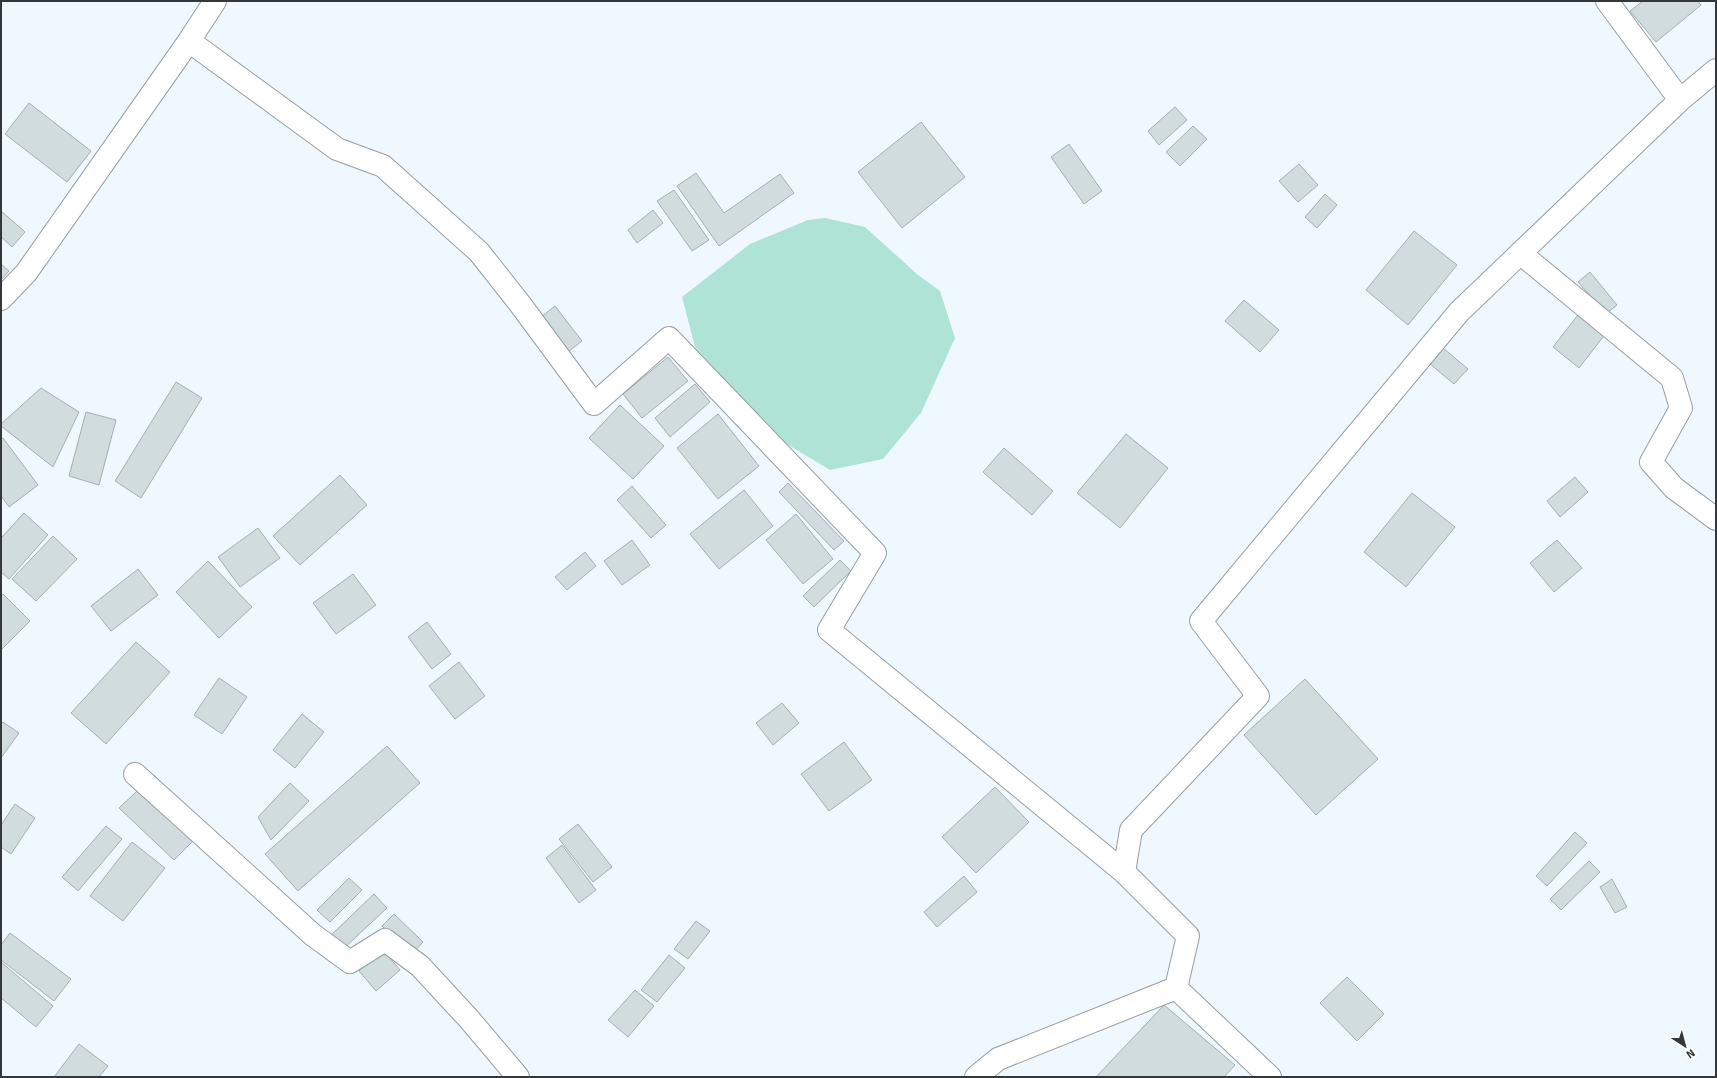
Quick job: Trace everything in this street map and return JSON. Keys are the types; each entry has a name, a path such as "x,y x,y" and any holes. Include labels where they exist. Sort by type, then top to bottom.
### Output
{"street":[{"path":"1,299 26,273 215,1"},
{"path":"1607,1 1680,100"},
{"path":"188,41 337,149 383,166 479,252 520,304 594,404 669,338 876,553 829,630 1124,872 1188,936 1176,988"},
{"path":"1124,872 1131,830 1258,696 1201,621 1460,312 1680,100 1716,70"},
{"path":"1520,253 1672,378 1681,408 1651,462 1674,488 1716,519"},
{"path":"135,774 313,935 350,962 385,940 420,966 469,1019 518,1077"},
{"path":"976,1077 998,1059 1176,988"},
{"path":"1176,988 1270,1077"}],"shaded area":[{"path":"825,218 865,227 918,275 940,291 955,338 921,413 883,459 830,470 775,437 695,347 682,297 750,244 808,220"}],"building":[{"path":"1643,1 1698,1 1701,5 1656,42 1630,11"},
{"path":"29,103 91,151 67,182 5,134"},
{"path":"1175,107 1187,120 1159,145 1148,131"},
{"path":"921,122 965,177 902,228 858,172"},
{"path":"1193,126 1207,139 1180,166 1166,152"},
{"path":"1069,144 1102,191 1084,204 1051,157"},
{"path":"1299,164 1318,185 1298,202 1279,181"},
{"path":"696,173 724,213 780,174 794,193 719,246 677,186"},
{"path":"674,190 709,240 692,251 657,201"},
{"path":"1325,194 1337,205 1317,228 1305,217"},
{"path":"653,210 663,223 637,243 628,230"},
{"path":"1,211 25,232 12,247 1,237"},
{"path":"1414,231 1457,265 1408,325 1366,290"},
{"path":"1,264 9,271 1,280"},
{"path":"1590,272 1617,305 1606,314 1578,282"},
{"path":"1244,300 1279,330 1260,352 1225,321"},
{"path":"555,306 582,341 564,355 537,320"},
{"path":"1581,311 1607,332 1579,368 1553,347"},
{"path":"1443,348 1468,369 1454,384 1430,364"},
{"path":"668,357 688,381 642,418 623,394"},
{"path":"176,382 202,398 141,498 115,481"},
{"path":"695,384 710,402 670,437 655,418"},
{"path":"41,388 79,412 53,467 1,426 1,424"},
{"path":"620,405 664,446 633,479 589,438"},
{"path":"86,412 116,420 99,485 69,476"},
{"path":"718,414 759,466 718,499 677,448"},
{"path":"1126,434 1168,468 1120,528 1077,493"},
{"path":"3,438 38,485 9,507 1,496 1,439"},
{"path":"1004,448 1053,491 1032,515 983,472"},
{"path":"340,475 367,505 300,565 273,536"},
{"path":"1575,477 1588,492 1560,517 1547,501"},
{"path":"788,483 844,541 834,550 779,492"},
{"path":"632,486 666,525 651,538 617,500"},
{"path":"744,490 773,526 719,569 690,534"},
{"path":"1412,493 1455,527 1406,587 1364,552"},
{"path":"24,513 48,535 9,579 1,572 1,538"},
{"path":"796,514 833,559 803,584 766,540"},
{"path":"258,528 280,558 240,587 218,557"},
{"path":"53,536 77,559 36,601 12,579"},
{"path":"632,540 650,565 622,585 604,561"},
{"path":"1557,540 1582,568 1554,592 1530,563"},
{"path":"585,552 596,566 567,590 555,577"},
{"path":"840,560 851,571 814,607 803,596"},
{"path":"208,561 252,607 219,638 176,592"},
{"path":"138,569 158,595 111,631 91,606"},
{"path":"353,574 376,605 336,634 313,603"},
{"path":"3,594 30,621 1,650 1,596"},
{"path":"427,622 451,654 432,669 408,637"},
{"path":"136,642 170,672 106,744 71,713"},
{"path":"459,662 485,696 455,719 429,686"},
{"path":"219,678 247,697 222,734 194,715"},
{"path":"1305,679 1378,759 1316,815 1244,735"},
{"path":"782,703 799,723 773,745 756,723"},
{"path":"302,714 324,732 295,768 273,750"},
{"path":"3,722 19,733 1,758 1,724"},
{"path":"844,742 872,780 829,811 801,774"},
{"path":"387,746 420,783 298,891 265,854"},
{"path":"154,775 205,829 174,860 119,808"},
{"path":"290,783 309,801 271,840 258,817"},
{"path":"995,787 1029,822 976,873 942,837"},
{"path":"15,804 35,818 11,854 1,847 1,825"},
{"path":"578,824 612,867 593,882 559,839"},
{"path":"106,826 122,839 78,891 62,877"},
{"path":"1575,832 1587,843 1547,886 1536,876"},
{"path":"132,842 165,868 123,921 90,896"},
{"path":"562,845 596,890 579,903 546,858"},
{"path":"1589,861 1600,872 1561,910 1550,899"},
{"path":"964,876 977,892 937,927 924,912"},
{"path":"349,878 362,890 330,922 317,910"},
{"path":"1612,879 1627,907 1615,913 1600,887"},
{"path":"374,894 387,908 341,951 328,938"},
{"path":"394,914 423,942 411,955 382,926"},
{"path":"696,921 710,931 688,959 674,949"},
{"path":"10,933 71,979 54,1001 1,960 1,945"},
{"path":"383,950 400,970 376,991 359,971"},
{"path":"669,955 685,968 657,1002 641,990"},
{"path":"1,962 53,1006 36,1027 1,998"},
{"path":"1347,977 1384,1014 1357,1041 1320,1003"},
{"path":"635,990 654,1006 628,1037 608,1020"},
{"path":"1164,1005 1235,1065 1224,1077 1096,1077"},
{"path":"79,1044 108,1066 99,1077 54,1077"}]}
